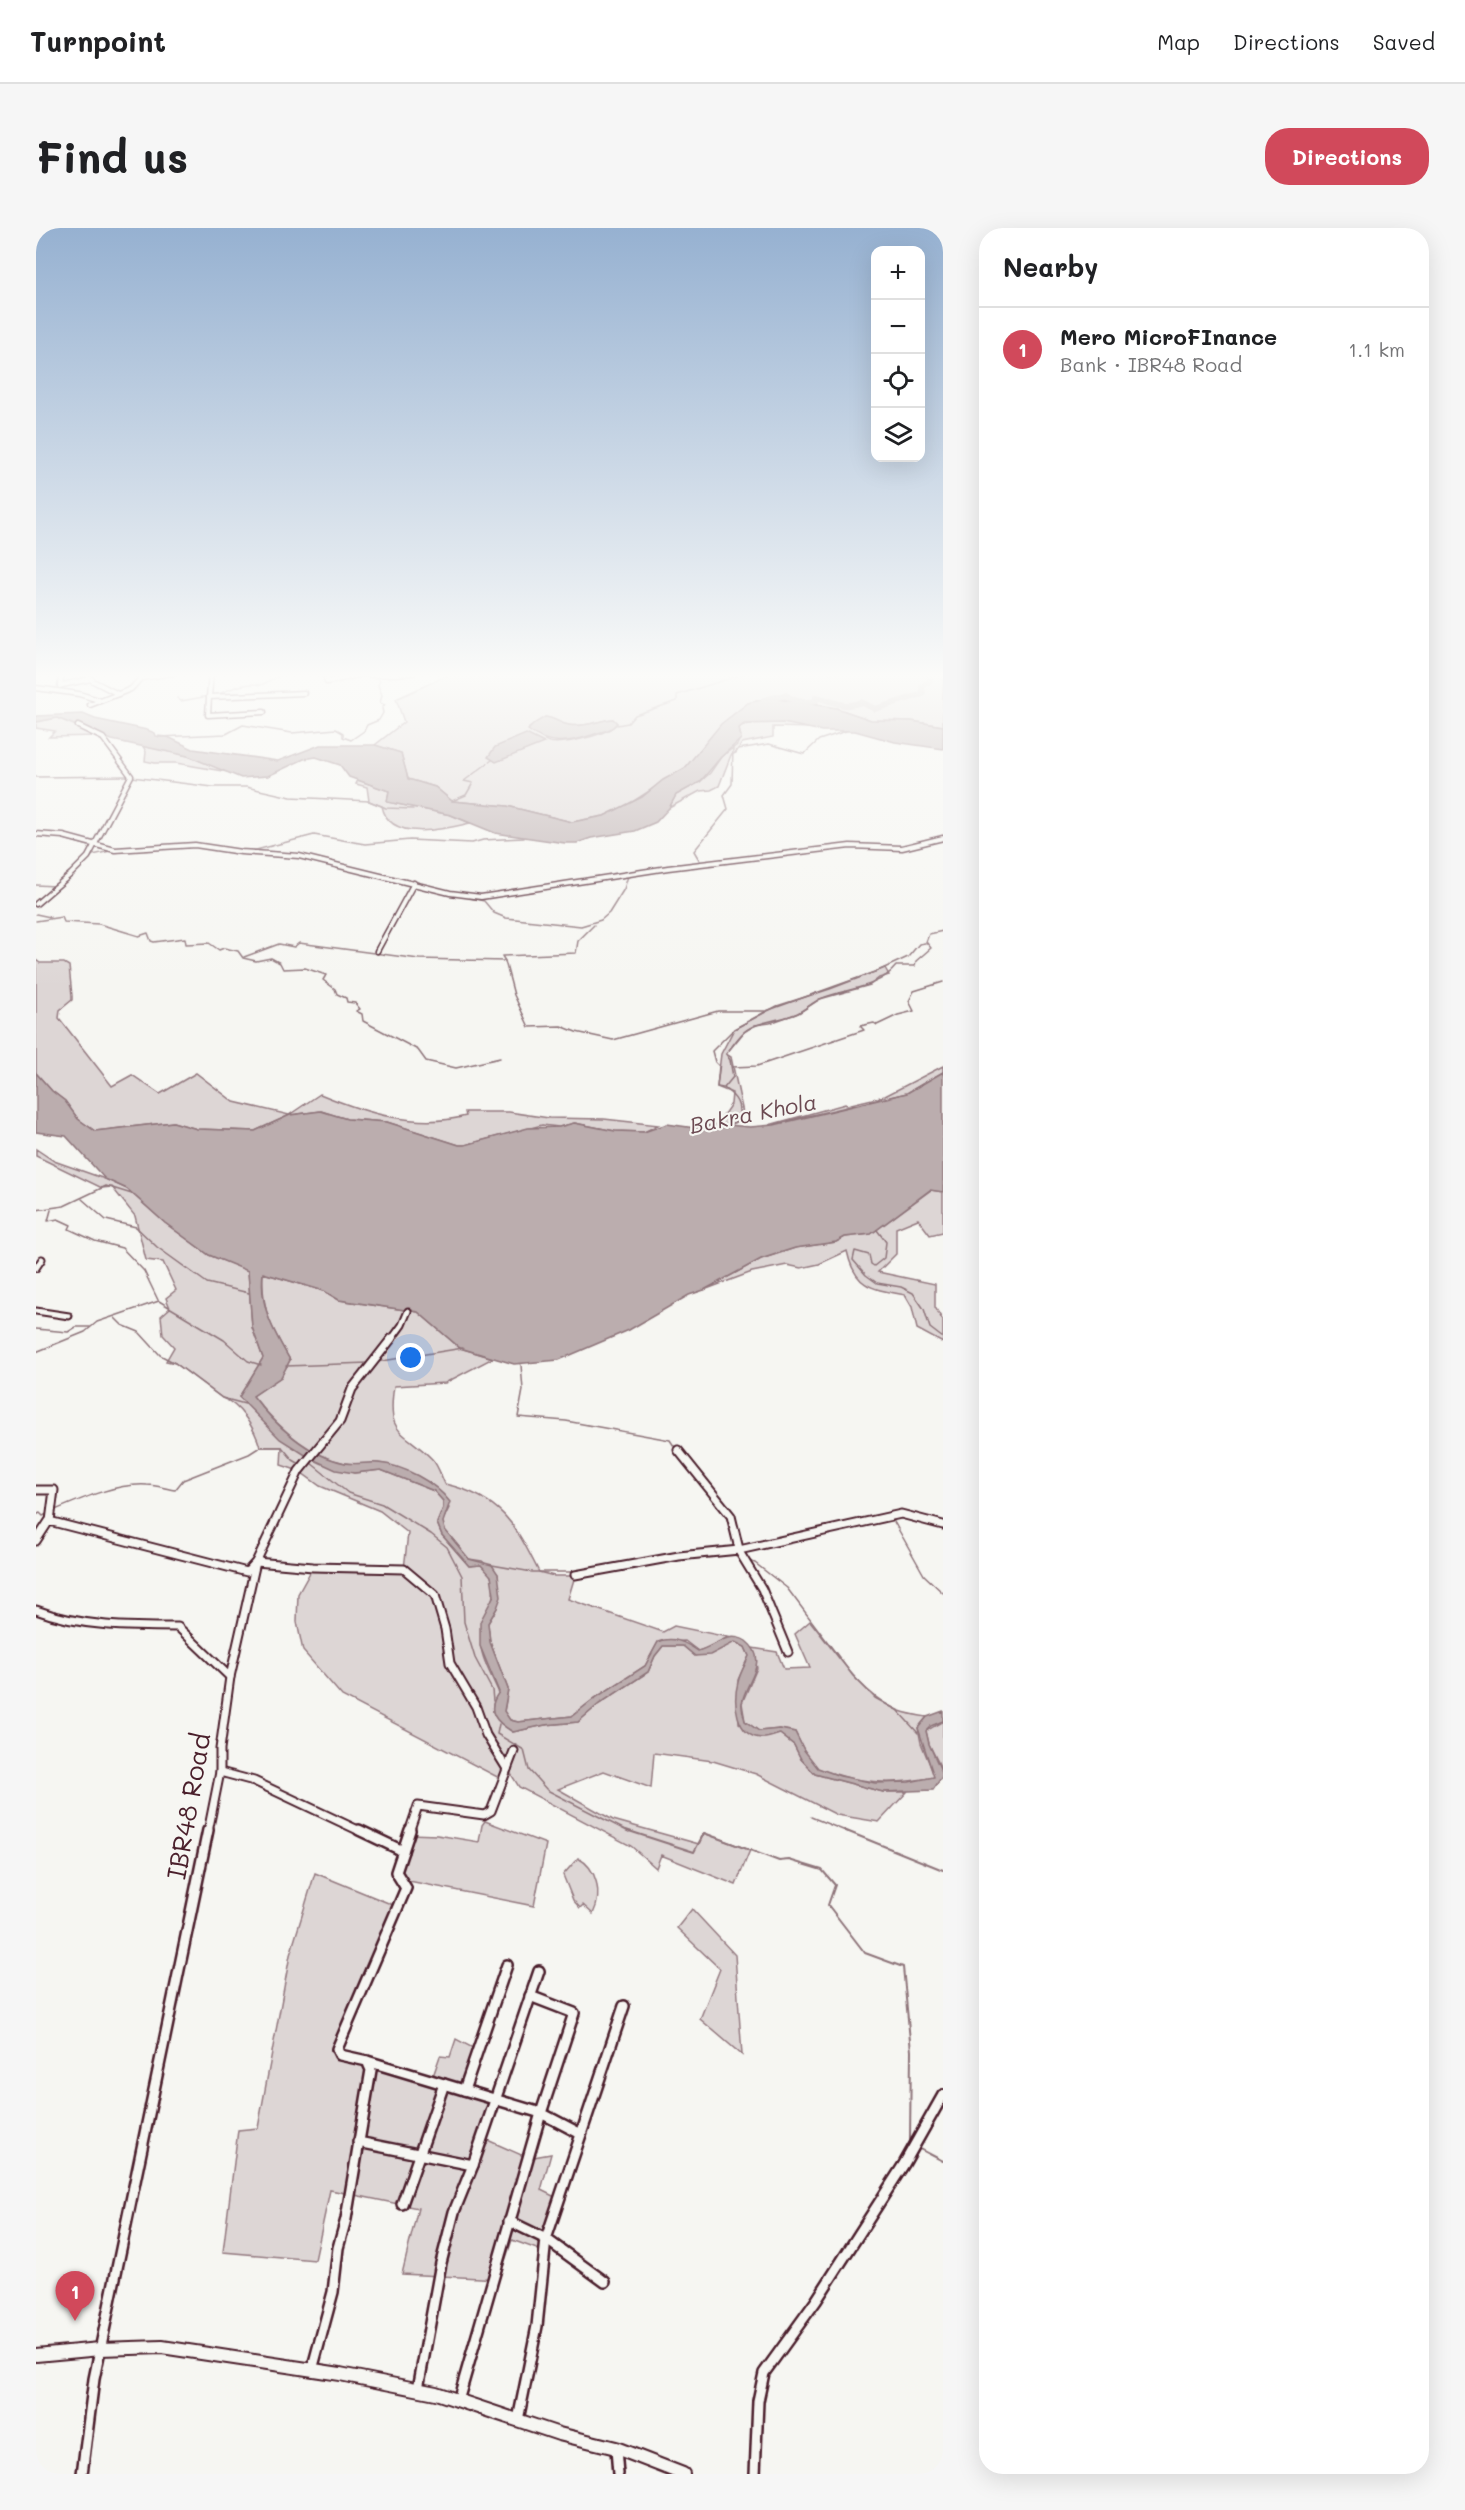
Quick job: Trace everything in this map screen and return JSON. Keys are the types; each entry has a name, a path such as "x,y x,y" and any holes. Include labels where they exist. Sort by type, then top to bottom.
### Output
{"main road":[{"path":"36,2355 100,2349 162,2347 312,2370 418,2390 458,2401 616,2448 683,2474"}],"street":[{"path":"36,904 68,878 95,845 129,778"},
{"path":"36,834 63,836 115,850 205,845 241,852 305,857 457,894 486,897 668,868 850,846 902,848 943,838"},
{"path":"377,951 414,883"},
{"path":"36,1268 42,1259"},
{"path":"36,1311 69,1316"},
{"name":"IBR48 Road","path":"82,2474 87,2422 100,2349 220,1772 220,1749 230,1677 256,1562 299,1471 317,1452 340,1421 351,1389 396,1332 408,1311"},
{"path":"678,1450 731,1516 739,1550 762,1589 788,1652"},
{"path":"36,1490 54,1490 50,1515 36,1542"},
{"path":"575,1575 679,1556 739,1550 901,1514 943,1525"},
{"path":"50,1515 247,1572 256,1562 313,1567 404,1569 435,1595 445,1629 450,1663 476,1707 486,1735 507,1769"},
{"path":"36,1610 65,1618 129,1626 178,1627 230,1677"},
{"path":"514,1751 491,1811 484,1815 418,1806 396,1872 406,1888 338,2049 340,2055 541,2113 581,2134"},
{"path":"220,1772 254,1781 403,1851"},
{"path":"464,2090 507,1965"},
{"path":"418,2390 441,2263 454,2212 473,2165 539,1971"},
{"path":"458,2401 541,2113 574,2013 530,1996"},
{"path":"518,2420 537,2326 546,2239 624,2006"},
{"path":"312,2370 333,2292 338,2248 346,2219 371,2070 367,2061"},
{"path":"402,2204 444,2084"},
{"path":"755,2474 759,2401 764,2373 816,2301 904,2164 943,2095"},
{"path":"358,2142 473,2165"},
{"path":"509,2221 546,2239 604,2282"},
{"path":"616,2448 618,2474"}],"shaded area":[{"path":"351,778 408,778 435,787 452,801 507,806 572,822 604,816 642,797 667,778 704,778 676,795 669,808 656,822 635,831 591,838 577,843 565,843 495,833 451,815 387,802 389,791"},
{"path":"670,778 623,808 604,816 572,822 507,806 452,801 435,787 408,779"},
{"path":"705,778 722,778 719,786 711,790 700,791 669,808 676,795"},
{"path":"358,780 389,791 387,802 451,815 470,823 419,831 395,825 387,818 382,806 369,801 367,787 356,784"},
{"path":"36,960 40,963 64,963 69,966 72,1000 60,1010 59,1018 112,1086 132,1075 160,1094 196,1073 234,1102 289,1115 320,1094 373,1113 410,1120 447,1120 466,1116 465,1112 509,1112 549,1118 604,1119 658,1125 644,1132 615,1131 575,1123 559,1127 542,1125 465,1145 387,1122 347,1119 321,1111 290,1115 255,1131 197,1129 173,1122 95,1131 78,1119 65,1101 52,1091 36,1073"},
{"path":"885,968 889,975 879,978 870,985 820,999 798,1013 770,1023 755,1025 744,1032 726,1054 731,1057 743,1113 733,1124 717,1124 731,1104 732,1093 717,1087 721,1054 734,1029 777,1006"},
{"path":"943,1066 943,1072 907,1093 769,1125 845,1104 885,1096"},
{"path":"943,1072 943,1192 930,1190 871,1234 795,1248 761,1259 704,1290 689,1295 629,1330 559,1360 514,1364 460,1348 418,1312 339,1300 324,1291 263,1273 263,1297 269,1319 290,1360 281,1377 253,1396 271,1418 293,1438 318,1454 345,1463 378,1463 398,1467 427,1481 450,1502 443,1522 445,1530 469,1559 492,1565 498,1574 501,1597 488,1623 490,1642 508,1689 504,1711 510,1720 518,1722 572,1716 595,1698 645,1666 658,1642 663,1640 679,1641 698,1651 730,1637 738,1638 746,1641 753,1649 757,1664 742,1703 745,1721 759,1731 780,1729 795,1732 804,1750 818,1768 840,1776 875,1783 909,1782 934,1777 918,1728 927,1717 943,1711 943,1721 926,1731 929,1744 943,1775 933,1790 883,1792 815,1774 801,1759 794,1745 780,1734 764,1738 746,1732 738,1717 736,1690 749,1656 745,1647 735,1642 710,1655 695,1656 683,1646 663,1646 655,1656 648,1672 599,1704 578,1722 545,1725 513,1732 507,1728 494,1715 493,1705 499,1692 480,1646 480,1622 494,1595 491,1576 481,1565 469,1566 442,1535 437,1523 443,1508 443,1501 434,1491 381,1470 354,1473 336,1470 310,1458 280,1439 239,1397 263,1358 252,1327 248,1271 209,1255 165,1223 127,1189 105,1179 66,1136 36,1132 36,1073 52,1091 65,1101 78,1119 95,1131 173,1122 197,1129 255,1131 290,1115 321,1111 347,1119 387,1122 465,1145 528,1128 559,1127 574,1123 615,1131 644,1132 667,1124 695,1128 717,1124 750,1127 774,1125 907,1093"},
{"path":"36,1149 54,1161 127,1189 165,1223 209,1255 248,1270 252,1327 263,1358 239,1397 310,1458 354,1473 381,1470 434,1491 443,1501 443,1508 437,1523 442,1535 469,1566 481,1565 489,1572 493,1581 492,1602 481,1649 499,1693 493,1705 494,1716 507,1728 513,1732 545,1725 578,1722 599,1704 648,1672 655,1656 663,1646 683,1646 695,1656 735,1642 745,1647 749,1656 738,1680 739,1723 762,1738 780,1734 794,1745 801,1759 815,1774 883,1792 907,1792 879,1822 837,1815 756,1774 713,1761 654,1753 651,1788 604,1771 558,1789 613,1820 699,1844 704,1833 750,1850 736,1885 661,1855 656,1868 631,1846 519,1787 508,1769 503,1780 342,1696 303,1651 297,1622 298,1594 313,1567 404,1569 408,1533 380,1511 320,1486 299,1471 281,1465 282,1447 260,1447 251,1425 241,1411 175,1363 166,1361 174,1347 163,1335 161,1316 170,1308 166,1298 176,1290 163,1262 146,1260 135,1216 112,1187 102,1188 36,1156"},
{"path":"931,1190 943,1192 943,1232 930,1235 918,1219 896,1228 896,1254 878,1272 935,1284 935,1307 943,1321 943,1343 917,1329 912,1307 905,1295 874,1288 860,1280 850,1263 847,1251 819,1264 801,1268 787,1265 752,1272 704,1290 761,1259 795,1248 871,1234"},
{"path":"263,1273 324,1291 339,1300 418,1312 460,1348 493,1358 445,1383 394,1386 392,1415 399,1430 434,1461 445,1484 480,1496 504,1515 522,1540 539,1572 554,1576 575,1576 568,1599 663,1632 674,1626 728,1637 713,1646 698,1651 685,1641 658,1642 645,1666 595,1698 572,1716 518,1722 510,1720 504,1712 508,1689 490,1642 488,1623 497,1608 498,1574 482,1561 469,1559 445,1530 442,1522 449,1508 437,1491 433,1486 406,1471 377,1463 345,1463 318,1453 282,1428 253,1396 281,1377 290,1360 269,1319 264,1298"},
{"path":"810,1621 848,1670 882,1702 899,1711 927,1717 918,1728 921,1743 935,1777 910,1781 872,1782 823,1771 810,1761 795,1732 780,1729 759,1731 745,1721 742,1703 757,1668 752,1648 777,1652 784,1669 810,1668 795,1634"},
{"path":"943,1721 943,1772 929,1744 926,1731"},
{"path":"485,1821 546,1844 534,1906 409,1881 402,1882 396,1872 409,1834 437,1835 479,1842"},
{"path":"578,1858 590,1868 596,1882 598,1898 593,1914 583,1905 580,1908 573,1900 563,1875"},
{"path":"315,1873 398,1907 338,2049 340,2055 432,2079 440,2056 450,2057 456,2039 477,2050 464,2089 495,2100 483,2138 528,2158 551,2154 541,2190 559,2199 545,2252 512,2240 499,2279 402,2274 418,2208 330,2190 315,2260 223,2252 238,2130 258,2128 290,1955"},
{"path":"692,1909 735,1955 742,2055 700,2019 720,1969 677,1928"}],"waterway":[{"path":"139,778 213,787 246,787 291,797 369,801 386,808 413,809"},
{"path":"452,801 466,795 473,783 464,781 468,778"},
{"path":"701,863 694,851 728,809 724,795 732,784 732,778"},
{"path":"242,850 256,850 314,835 365,844 410,840 472,843 483,840 524,838"},
{"path":"57,837 93,847"},
{"path":"194,843 226,848"},
{"path":"100,849 112,851"},
{"path":"52,893 93,855 110,851"},
{"path":"259,851 290,854"},
{"path":"310,857 427,886"},
{"path":"583,879 623,873"},
{"path":"465,897 484,901 494,913 506,918 581,926 601,920 609,913 624,889 628,876"},
{"path":"36,885 55,886"},
{"path":"36,914 50,917"},
{"path":"36,921 62,917 64,922 99,924 139,936 148,933 151,941 154,942 185,938 186,944 209,943 219,950 224,948 238,951 243,958 256,961 271,958 280,963 283,969 305,968 326,975 323,980 335,989 337,994 346,998 347,1002 355,1003 360,1009 356,1011 362,1014 363,1021 418,1050 426,1061 456,1068 500,1058"},
{"path":"505,961 502,956 576,953 578,941 594,925"},
{"name":"Bakra Khola","path":"719,1124 729,1125 738,1120 737,1102 724,1088 733,1077 730,1060 726,1054 744,1032 761,1023 796,1014 830,995 871,984 889,974 896,966 915,966 916,961 931,948 926,942 929,934 943,931"},
{"path":"244,957 279,944 294,947 299,943 419,959 505,961"},
{"path":"505,961 514,995 529,1027 561,1026 576,1032 613,1040 718,1011 766,1011 880,970 908,957 919,944 925,943"},
{"path":"732,1067 757,1066 864,1030 860,1026 874,1023 877,1025 898,1015 914,1011 909,1001 914,991 943,982"},
{"path":"723,1088 717,1087 719,1066 715,1062 712,1051 734,1029 765,1012"},
{"path":"36,1210 64,1206 106,1186 135,1195"},
{"path":"82,1199 106,1220 136,1227 157,1247 207,1283 249,1293"},
{"path":"51,1210 48,1221 58,1219 71,1225 69,1229 95,1241 122,1248 144,1271 158,1300"},
{"path":"877,1230 886,1242 884,1258 874,1266 871,1264 869,1255 855,1251 853,1260 866,1275 877,1283 901,1287 913,1293 924,1309 930,1328 943,1338"},
{"path":"36,1352 85,1332 97,1322 159,1301 224,1340 248,1361 261,1365"},
{"path":"115,1318 122,1325 139,1332 160,1355 175,1363 222,1398 245,1404"},
{"path":"36,1329 68,1332 76,1327 90,1327"},
{"path":"376,1362 463,1348"},
{"path":"286,1366 368,1363"},
{"path":"521,1365 523,1390 518,1417 566,1421 670,1440 676,1449"},
{"path":"53,1511 99,1493 123,1487 151,1485 175,1490 183,1480 249,1454 260,1447 282,1447 293,1460 300,1464"},
{"path":"311,1463 348,1493 382,1504 431,1534 447,1547 462,1576 464,1622 475,1658 492,1690 493,1701"},
{"path":"36,1515 40,1513 43,1516 49,1513"},
{"path":"877,1516 893,1513"},
{"path":"893,1520 924,1575 943,1593"},
{"path":"747,1560 755,1563 787,1588 853,1676 875,1698 897,1710 918,1733"},
{"path":"492,1565 532,1572 572,1572"},
{"path":"499,1724 497,1734 524,1750 529,1770 547,1790 629,1832"},
{"path":"811,1817 848,1832"},
{"path":"626,1830 694,1852 704,1833 779,1861 789,1860 822,1870 835,1885 828,1905 865,1953 903,1967 911,2051 910,2140"},
{"path":"844,1830 943,1870"},
{"path":"920,2149 943,2161"}],"place":[{"name":"Mero MicroFInance","path":"75,2321"}]}
